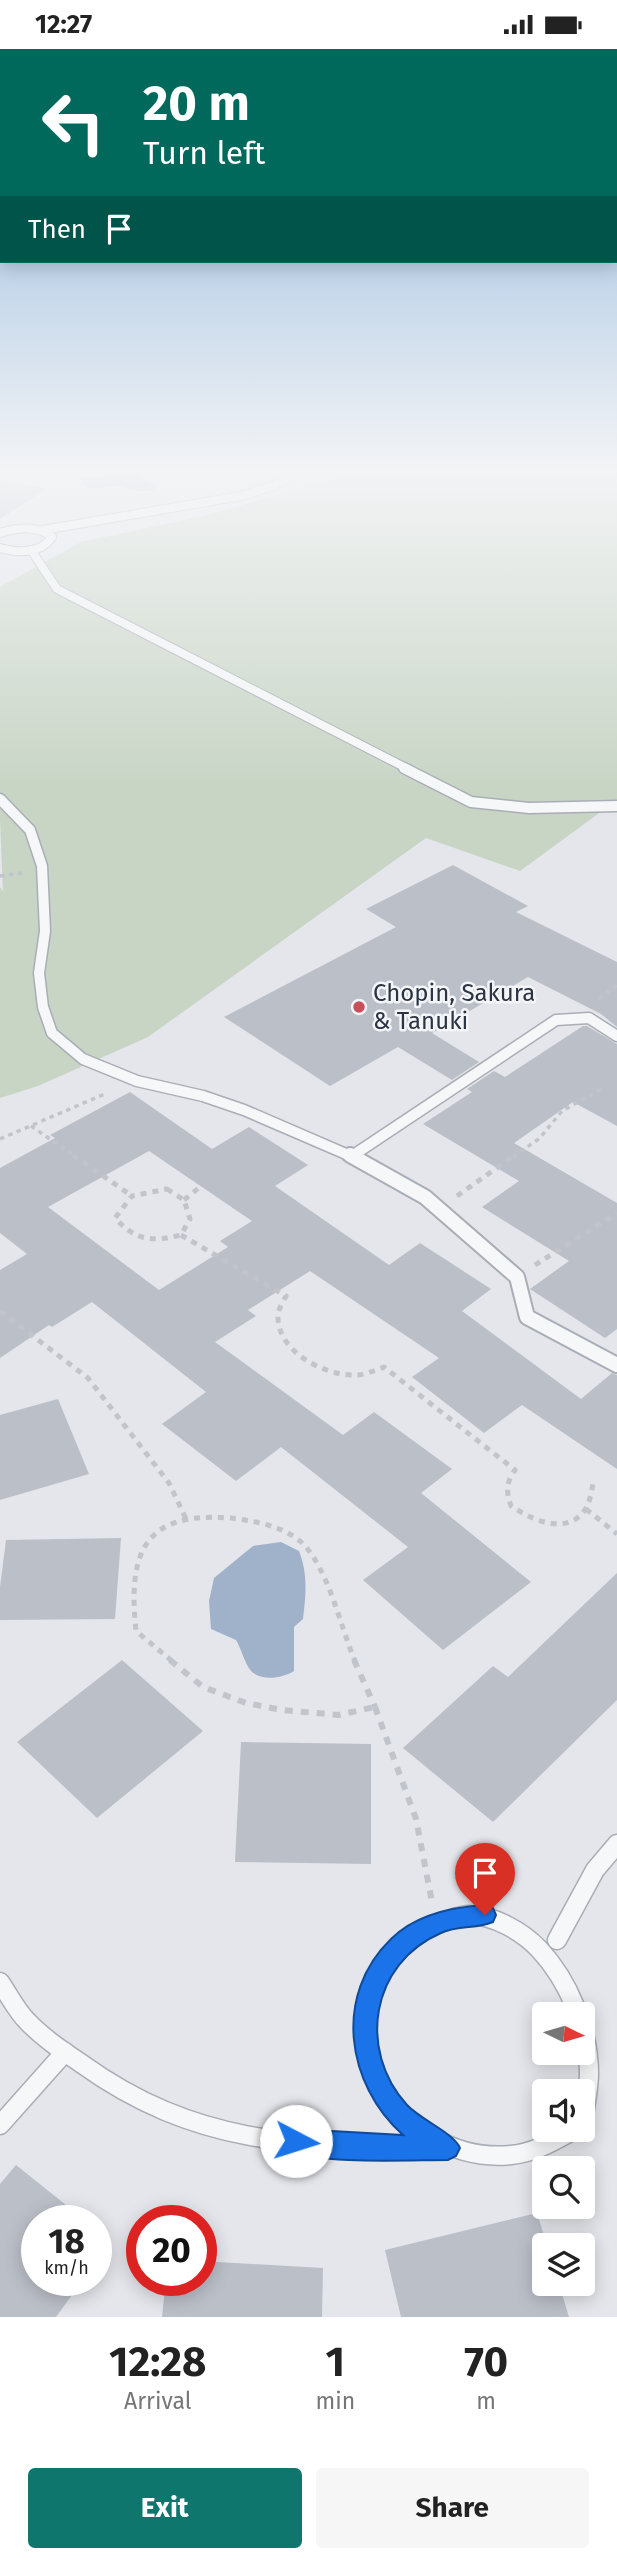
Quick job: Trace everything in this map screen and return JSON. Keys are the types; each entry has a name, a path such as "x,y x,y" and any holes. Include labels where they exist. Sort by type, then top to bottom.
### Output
{"lane":[{"path":"49,577 57,589 471,802 529,808 617,806"},
{"path":"0,799 30,830 41,866 45,932 39,973 43,1007 52,1033 83,1059 148,1083 203,1096 244,1110 352,1156 425,1196 517,1277 527,1317 617,1365"},
{"path":"352,1156 556,1020 579,1015 593,1019 617,1036"},
{"path":"557,2142 533,2153 504,2157 475,2156 448,2148 421,2134 399,2115 382,2092 374,2075 364,2039 365,2012 372,1987 384,1964 401,1945 436,1924 460,1917 485,1915 535,1927 563,1945 595,1870 617,1844"},
{"path":"0,1982 26,2021 97,2078 137,2103 185,2123 240,2137 351,2146 448,2148"},
{"path":"0,2125 65,2052"},
{"path":"595,2107 608,2081"}],"path":[{"path":"0,1139 93,1097 124,1086 148,1083"},
{"path":"440,1209 540,1138 562,1111 605,1087"},
{"path":"31,1126 132,1196"},
{"path":"184,1200 201,1186"},
{"path":"181,1235 190,1219 184,1200 167,1189 132,1196 115,1218 130,1235 156,1241 181,1235 286,1296 277,1315 284,1339 296,1352 328,1371 360,1375 384,1367 515,1471 507,1480 510,1506 528,1518 550,1524 571,1521 586,1509 594,1481"},
{"path":"517,1277 617,1213"},
{"path":"0,1311 36,1342 88,1378 169,1483 187,1519"},
{"path":"586,1509 617,1534"},
{"path":"377,1707 338,1716 282,1710 246,1703 203,1687 136,1631 131,1582 147,1542 170,1523 202,1516 231,1519 266,1525 296,1537 317,1563 341,1628 377,1707 414,1809 436,1924"}],"green space":[{"path":"18,577 617,577 617,800 520,871 426,838 148,1037 38,1086 0,1098 0,887 3,892 0,820 0,587"}],"water":[{"path":"281,1542 299,1551 302,1559 305,1576 304,1610 303,1619 294,1627 294,1671 284,1676 267,1678 251,1671 236,1640 211,1629 209,1601 214,1578 253,1546"}],"building":[{"path":"453,865 528,906 516,912 617,962 617,1027 601,1014 528,977 432,1033 479,1062 452,1080 398,1047 330,1086 224,1017 396,927 366,909"},
{"path":"583,1026 617,1044 617,1126 573,1102 514,1143 617,1203 617,1329 605,1338 530,1289 569,1261 482,1207 519,1181 423,1124 472,1092 467,1089 494,1071 505,1077"},
{"path":"130,1092 212,1149 249,1127 308,1165 275,1186 389,1265 420,1243 491,1289 462,1311 581,1399 612,1373 617,1375 617,1469 522,1405 484,1433 412,1377 439,1358 310,1271 248,1310 256,1316 215,1342 343,1435 374,1412 452,1469 421,1493 531,1582 443,1650 363,1580 408,1547 281,1447 236,1481 162,1424 206,1392 92,1302 52,1327 49,1325 0,1358 0,1270 27,1254 0,1233 0,1168 55,1138 50,1135","holes":["149,1151 252,1221 220,1241 228,1247 159,1290 48,1207"]},
{"path":"58,1399 89,1474 0,1500 0,1415"},
{"path":"121,1538 115,1619 0,1620 0,1587 6,1540"},
{"path":"617,1573 617,1700 493,1822 403,1748 493,1666 508,1677"},
{"path":"122,1660 203,1731 97,1818 17,1742"},
{"path":"241,1742 371,1744 371,1864 235,1862"},
{"path":"16,2165 66,2205 21,2205 21,2296 71,2296 56,2317 0,2317 0,2184"},
{"path":"532,2214 532,2219 539,2219 543,2233 532,2233 532,2296 563,2296 569,2317 401,2317 385,2250"},
{"path":"217,2262 323,2268 322,2317 162,2317 164,2296 217,2296"}],"place":[{"name":"Chopin, Sakura & Tanuki","path":"359,1007"}],"route":[{"path":"296,2141 351,2146 448,2148 421,2134 399,2115 382,2092 370,2066 364,2039 365,2012 372,1987 384,1964 401,1945 436,1924 460,1917 485,1915"}]}
